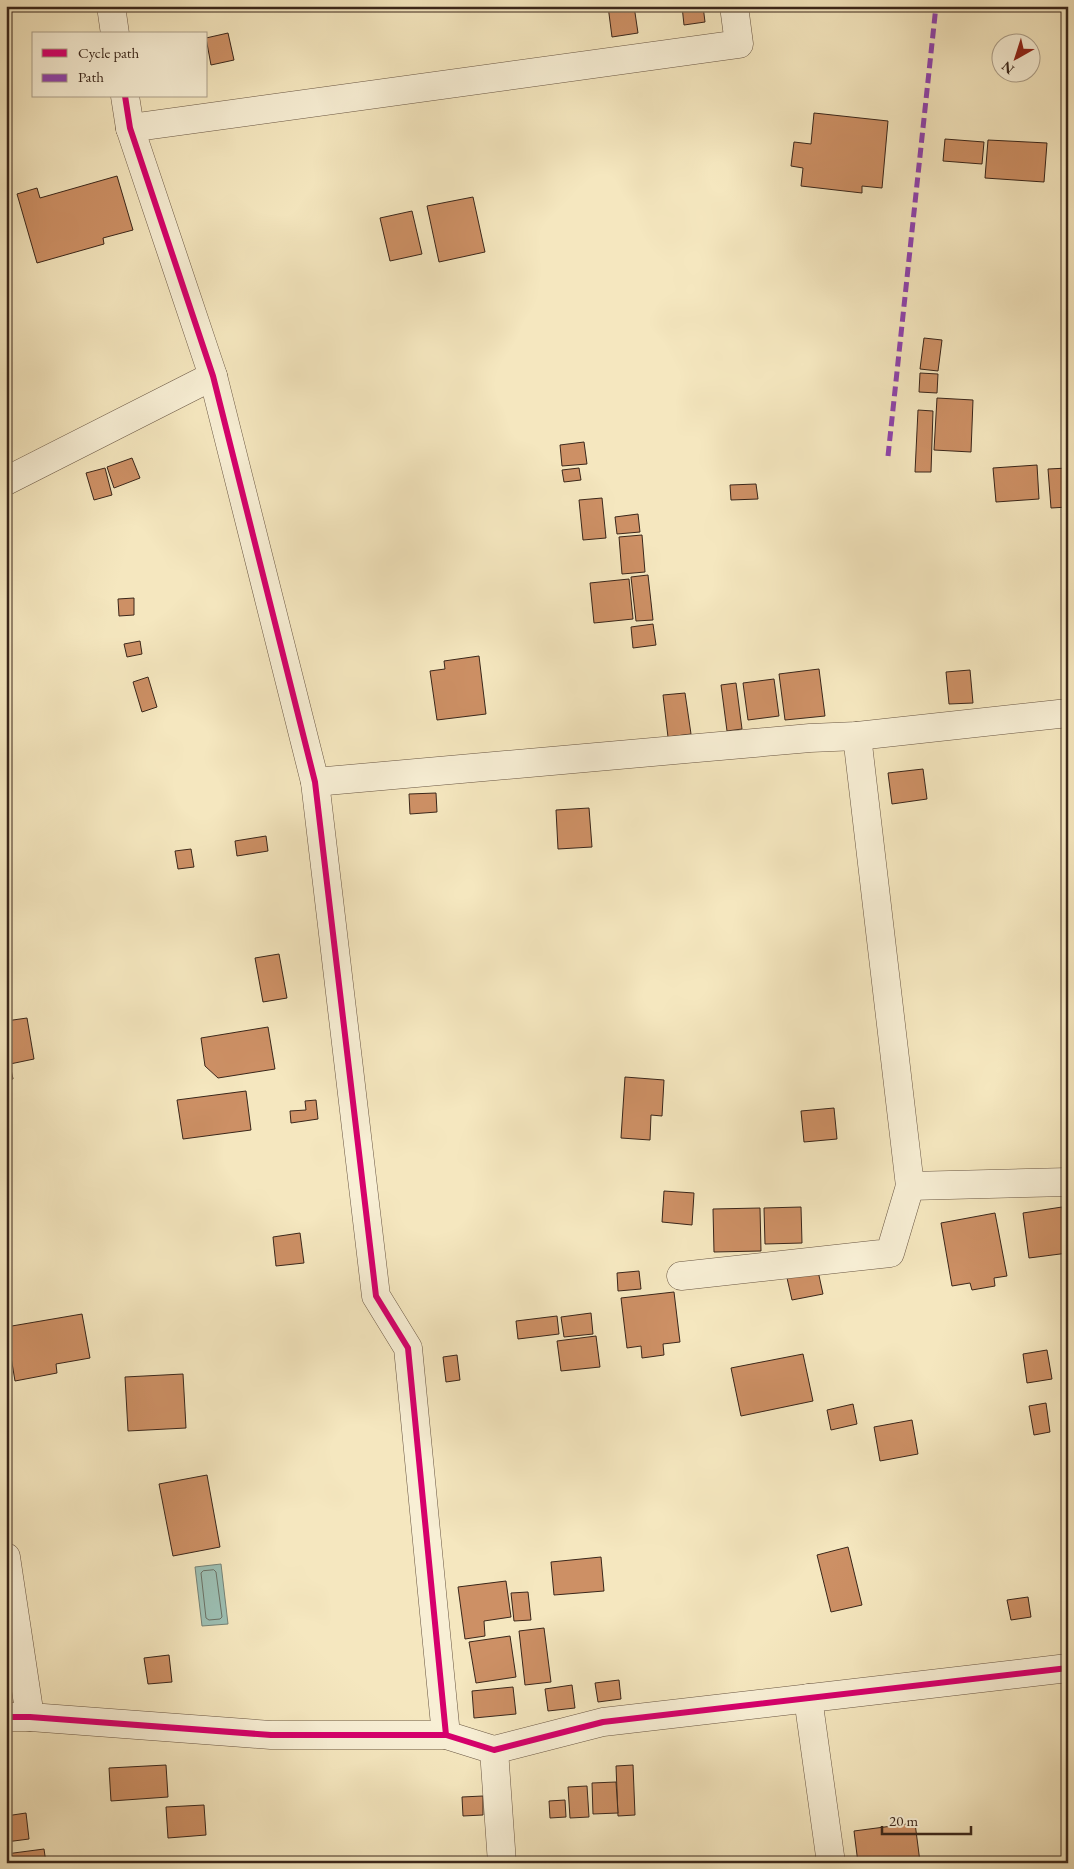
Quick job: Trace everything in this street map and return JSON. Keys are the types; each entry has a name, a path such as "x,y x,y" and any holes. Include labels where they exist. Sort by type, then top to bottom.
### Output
{"street":[{"path":"111,6 115,32"},
{"path":"130,128 739,44 734,6"},
{"path":"125,98 130,128 213,376 315,782 376,1296 408,1348 446,1735"},
{"path":"6,481 213,376"},
{"path":"315,782 810,738 857,736 1068,714"},
{"path":"681,1276 890,1253 910,1186 857,736"},
{"path":"910,1186 1068,1182"},
{"path":"6,1557 18,1717 271,1735 446,1735 494,1750 603,1722 1068,1668"},
{"path":"808,1698 831,1863"},
{"path":"494,1750 502,1863"}],"water":[{"path":"221,1564 228,1624 202,1626 195,1567"}],"building":[{"path":"608,6 634,6 638,33 612,37"},
{"path":"682,6 703,6 705,22 684,25"},
{"path":"228,33 234,60 211,65 208,38"},
{"path":"814,113 888,121 882,188 862,186 862,193 801,186 803,168 791,166 794,142 811,144"},
{"path":"945,139 984,142 982,164 943,161"},
{"path":"988,140 1047,143 1044,182 985,178"},
{"path":"117,176 133,230 103,238 104,244 37,263 17,194 37,188 40,198"},
{"path":"473,197 485,252 439,262 427,206"},
{"path":"412,211 422,254 390,261 380,218"},
{"path":"924,338 942,340 938,371 920,369"},
{"path":"920,373 938,374 937,393 919,392"},
{"path":"937,398 973,400 971,452 934,450"},
{"path":"918,410 933,411 931,472 915,472"},
{"path":"584,442 587,464 562,466 560,445"},
{"path":"132,458 140,478 114,488 107,467"},
{"path":"1037,465 1039,499 996,502 993,468"},
{"path":"105,468 112,495 94,500 86,473"},
{"path":"579,468 581,480 564,482 562,470"},
{"path":"1068,468 1068,507 1051,508 1048,469"},
{"path":"756,484 758,499 731,500 730,485"},
{"path":"602,498 606,538 583,540 579,500"},
{"path":"638,514 640,532 617,534 615,517"},
{"path":"642,535 645,572 622,574 619,537"},
{"path":"648,575 653,620 636,621 631,577"},
{"path":"629,579 633,619 594,623 590,583"},
{"path":"134,598 134,615 119,616 118,599"},
{"path":"653,624 656,645 633,648 631,627"},
{"path":"140,641 142,654 127,657 124,644"},
{"path":"479,656 486,714 437,720 430,671 445,669 444,661"},
{"path":"819,669 825,716 785,720 779,674"},
{"path":"970,670 973,703 949,704 946,672"},
{"path":"148,677 157,707 142,712 133,682"},
{"path":"774,679 779,716 748,720 743,683"},
{"path":"736,683 742,729 727,731 721,685"},
{"path":"685,693 691,734 668,737 663,695"},
{"path":"923,769 927,799 892,804 888,773"},
{"path":"436,793 437,812 410,814 409,794"},
{"path":"589,808 592,847 558,849 556,810"},
{"path":"266,836 268,851 237,856 235,841"},
{"path":"191,849 194,867 178,869 175,851"},
{"path":"279,954 287,998 263,1002 255,958"},
{"path":"27,1018 34,1059 10,1064 13,1079 6,1080 6,1021"},
{"path":"268,1027 275,1069 218,1078 205,1066 201,1038"},
{"path":"625,1077 664,1080 662,1116 651,1115 650,1140 621,1138"},
{"path":"246,1091 251,1130 183,1139 177,1100"},
{"path":"316,1100 318,1119 291,1123 290,1111 306,1110 305,1101"},
{"path":"834,1108 837,1139 804,1142 801,1111"},
{"path":"664,1191 694,1193 692,1225 662,1222"},
{"path":"801,1207 802,1243 765,1244 764,1208"},
{"path":"1062,1207 1068,1253 1029,1258 1023,1213"},
{"path":"760,1208 761,1251 714,1252 713,1209"},
{"path":"995,1213 1007,1276 994,1278 995,1286 972,1290 970,1283 952,1286 941,1223"},
{"path":"300,1233 304,1263 276,1266 273,1237"},
{"path":"639,1271 641,1289 618,1291 617,1273"},
{"path":"818,1271 823,1294 792,1300 787,1278"},
{"path":"674,1292 680,1342 663,1344 664,1355 642,1358 641,1346 627,1348 621,1298"},
{"path":"591,1313 593,1334 564,1337 561,1317"},
{"path":"82,1314 90,1358 56,1364 57,1373 15,1381 6,1327"},
{"path":"557,1316 559,1334 518,1339 516,1321"},
{"path":"596,1336 600,1367 561,1371 557,1341"},
{"path":"1047,1350 1052,1379 1027,1383 1023,1354"},
{"path":"803,1354 813,1401 741,1416 731,1368"},
{"path":"457,1355 460,1380 446,1382 443,1357"},
{"path":"183,1374 186,1428 128,1431 125,1377"},
{"path":"1046,1403 1050,1432 1034,1435 1029,1406"},
{"path":"853,1404 857,1424 831,1430 827,1410"},
{"path":"912,1420 918,1454 880,1461 874,1427"},
{"path":"207,1475 220,1547 173,1556 159,1484"},
{"path":"848,1547 862,1605 831,1612 817,1555"},
{"path":"601,1557 604,1591 554,1595 551,1562"},
{"path":"506,1581 511,1617 484,1621 485,1636 465,1639 458,1587"},
{"path":"528,1592 531,1620 514,1621 511,1593"},
{"path":"1028,1597 1031,1617 1011,1620 1007,1600"},
{"path":"544,1628 551,1682 525,1685 519,1631"},
{"path":"510,1636 516,1677 476,1683 469,1642"},
{"path":"169,1655 172,1682 148,1684 144,1658"},
{"path":"619,1680 621,1699 598,1702 595,1683"},
{"path":"572,1685 575,1708 548,1711 545,1689"},
{"path":"513,1687 516,1714 474,1718 472,1691"},
{"path":"166,1765 168,1797 111,1801 109,1768"},
{"path":"633,1765 635,1815 618,1816 616,1766"},
{"path":"616,1782 618,1813 593,1814 592,1783"},
{"path":"587,1786 589,1817 570,1818 568,1787"},
{"path":"483,1796 483,1815 463,1816 462,1797"},
{"path":"565,1800 566,1817 550,1818 549,1801"},
{"path":"204,1805 206,1835 168,1838 166,1807"},
{"path":"26,1813 29,1839 6,1842 6,1816"},
{"path":"915,1823 920,1862 858,1863 854,1831"},
{"path":"44,1849 46,1863 6,1863 6,1854"}],"marked path":[{"path":"888,456 936,6"}],"cycle path":[{"path":"125,98 130,128 213,376 315,782 376,1296 408,1348 446,1735"},
{"path":"6,1717 30,1717 271,1735 446,1735 494,1750 603,1722 1068,1668"}]}
